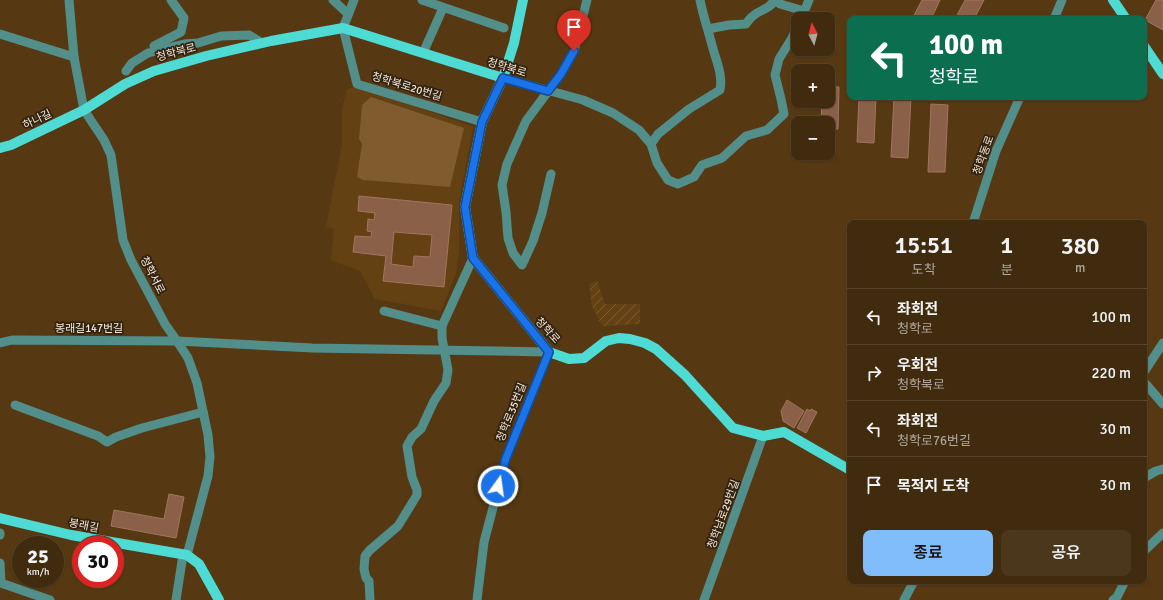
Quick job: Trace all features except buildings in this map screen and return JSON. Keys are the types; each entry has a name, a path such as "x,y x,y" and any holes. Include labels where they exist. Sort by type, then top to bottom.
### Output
{"main road":[{"path":"473,258 465,207 482,122 503,78 514,43 523,0"},
{"path":"1113,0 1124,16"},
{"name":"청학북로","path":"84,110 126,84 154,71 206,56 262,43 344,28 503,78"},
{"path":"1147,50 1163,74"},
{"name":"하나길","path":"0,148 11,145 84,110"},
{"name":"청학로","path":"473,258 549,352 569,359 584,358 606,341 619,338 645,343 656,349 685,375 733,428 763,436 784,432 847,468"},
{"name":"봉래길","path":"0,518 71,535 185,555"},
{"path":"185,555 199,564 219,600"}],"street":[{"name":"청학서로","path":"69,0 74,57 84,110 104,140 111,155 123,240 131,260 165,324 188,358 195,377 208,434 210,457 208,476 185,555 176,600"},
{"path":"171,0 184,18 181,32 190,44"},
{"path":"333,0 348,14"},
{"path":"344,28 354,0"},
{"path":"422,0 504,28"},
{"path":"551,174 536,234 522,265 513,253 508,238 502,185 508,164 526,121 561,74 574,51 587,0"},
{"path":"651,144 658,134 689,109 720,90 722,80 720,70 700,0"},
{"path":"708,29 729,25 746,24 752,16 768,7 774,0 796,12"},
{"path":"803,12 809,0"},
{"path":"1055,16 1062,0"},
{"path":"423,53 443,8"},
{"name":"청학북로20번길","path":"344,28 357,84 482,122"},
{"path":"154,46 181,32"},
{"path":"0,34 74,57"},
{"path":"126,71 132,63 148,53 184,44 198,43 221,36 249,35 262,43"},
{"name":"청학북로","path":"503,78 583,100 613,113 639,130 651,144 657,163 668,180 678,184 694,177 702,165 722,158 746,136 767,130 784,114 774,75 779,58 791,40"},
{"name":"청학동로","path":"974,220 996,151 1019,100"},
{"path":"370,600 369,581 366,578 364,569 366,556 370,550 398,526 417,496 407,446 412,438 421,429 434,401 446,383 448,370 442,338 442,326 473,258"},
{"path":"384,311 442,326"},
{"name":"봉래길147번길","path":"0,343 12,340 177,341 312,348 549,352"},
{"path":"1147,367 1163,343"},
{"name":"청학로35번길","path":"477,600 484,542 506,458 549,352"},
{"path":"1147,385 1163,404"},
{"path":"15,405 98,436 105,442 142,428 203,412"},
{"name":"청학남로29번길","path":"704,600 763,436"},
{"path":"1147,476 1163,469"},
{"path":"1147,548 1163,533"},
{"path":"0,563 1,583 50,600"},
{"path":"904,600 912,584"},
{"path":"1113,600 1117,597 1124,584"}],"shaded area":[{"path":"356,85 473,127 459,202 459,253 456,273 441,311 375,299 360,271 331,260 334,229 326,227 342,144 342,108 347,90"},
{"path":"371,97 464,128 450,187 363,180 357,177 362,144 359,139 362,105"},
{"path":"597,281 605,304 640,304 640,324 602,326 592,306 589,284"}],"route":[{"path":"498,486 506,458 549,352 473,258 465,207 482,122 503,78 548,91 561,74 574,51"}]}
